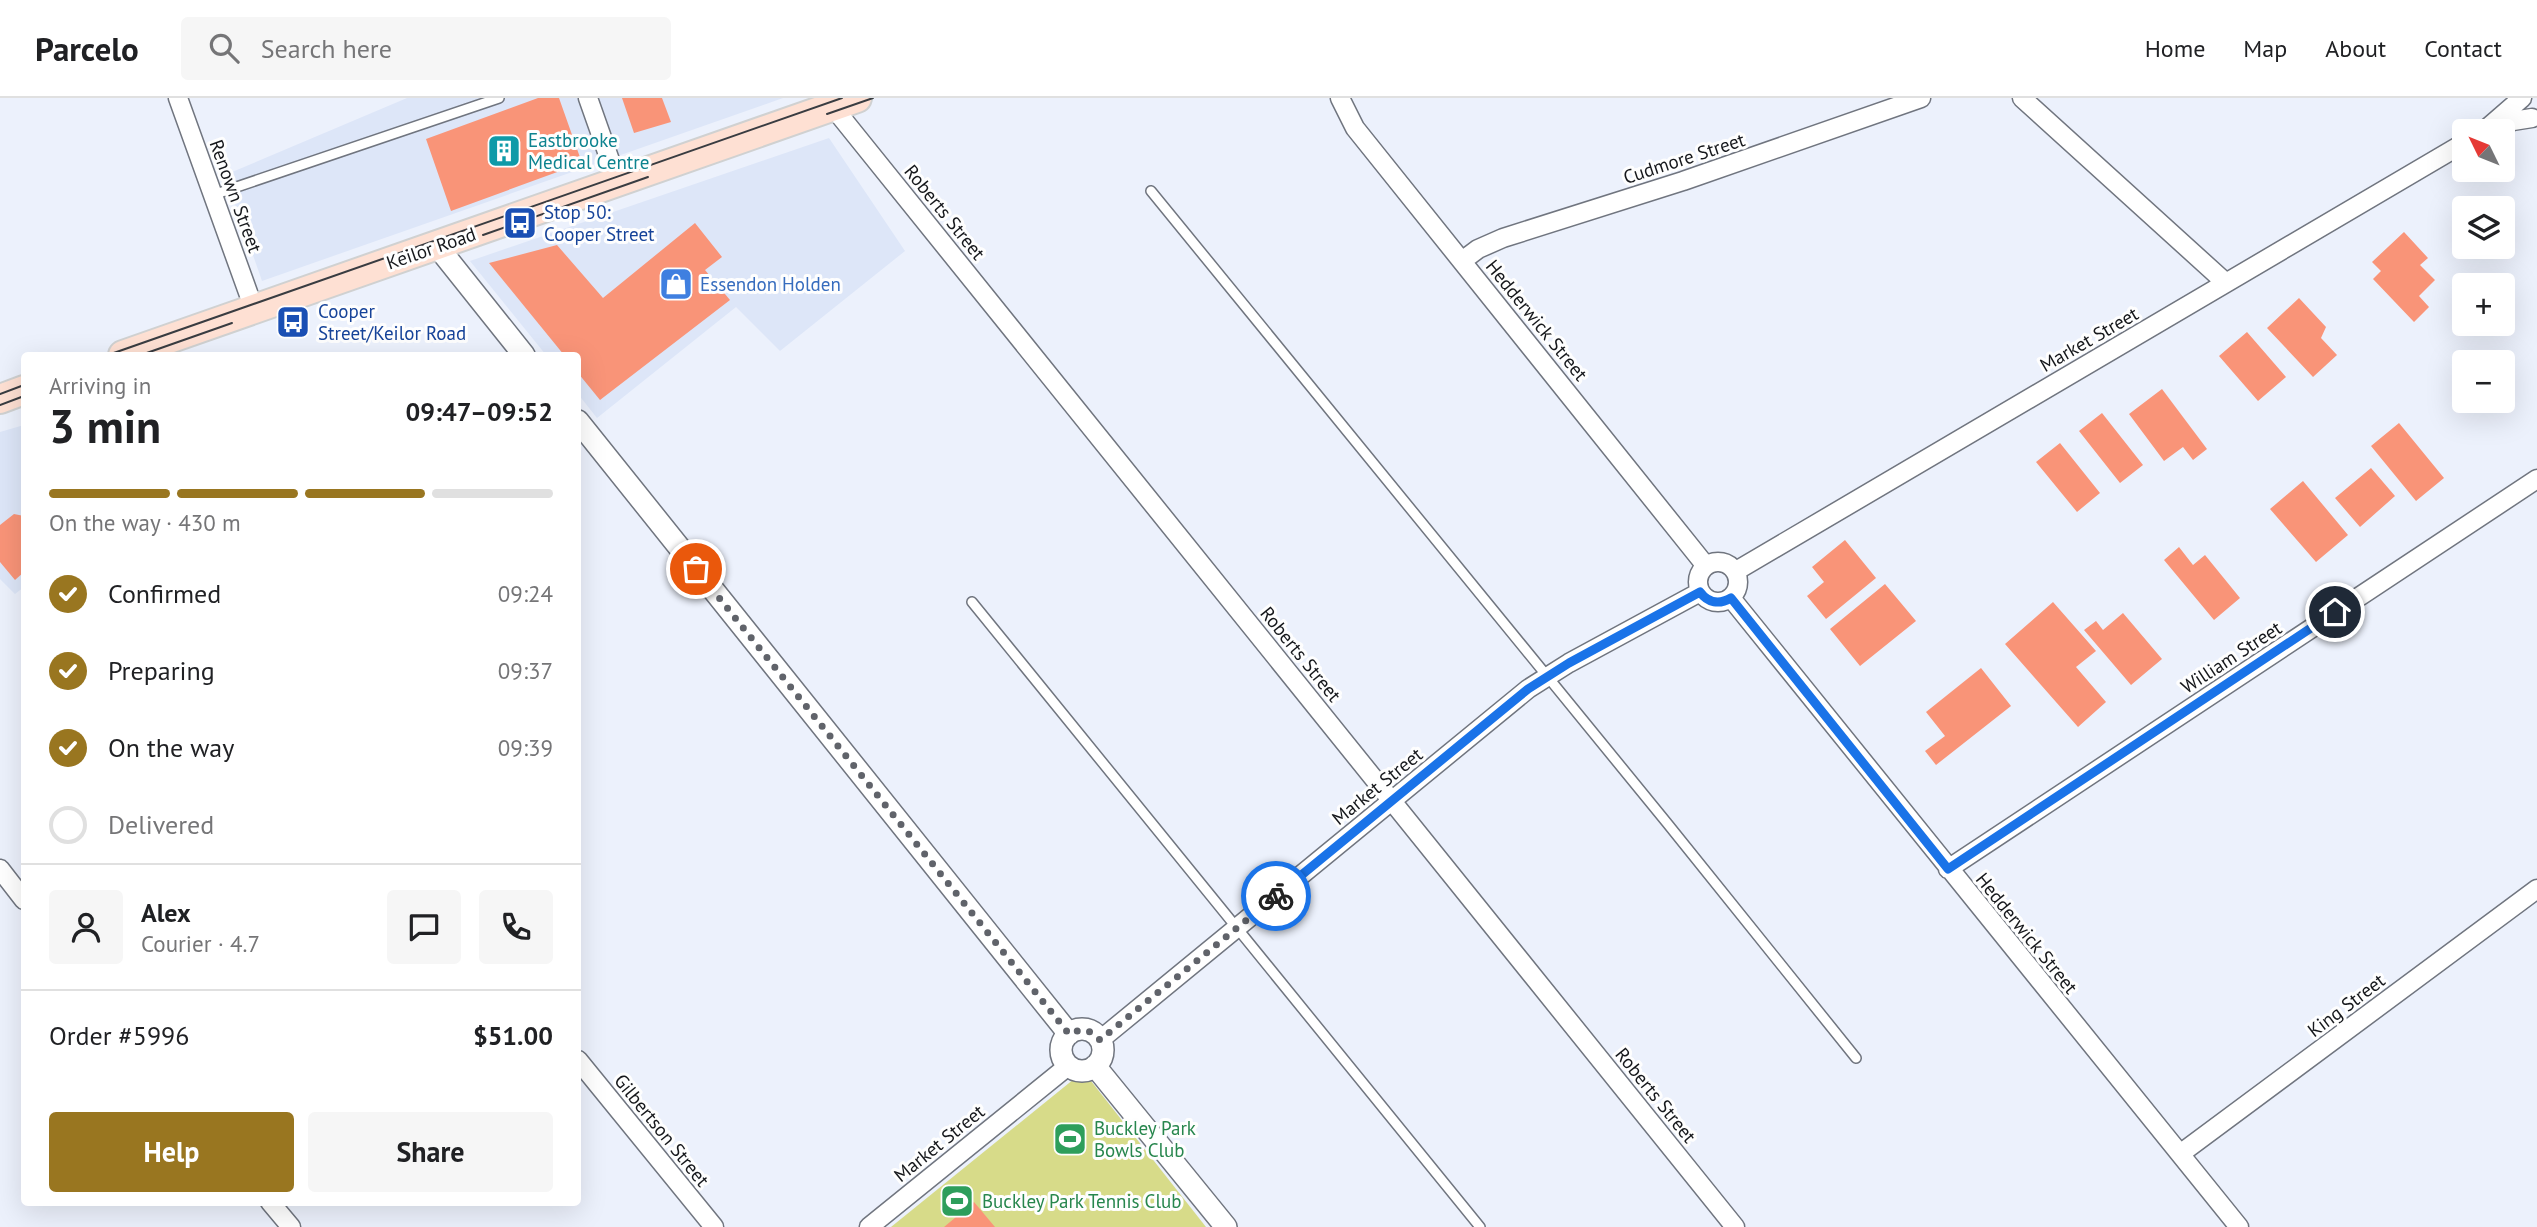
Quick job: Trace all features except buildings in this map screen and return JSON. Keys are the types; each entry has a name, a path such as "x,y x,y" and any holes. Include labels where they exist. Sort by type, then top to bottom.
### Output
{"main road":[{"name":"Keilor Road","path":"132,352 847,102"},
{"path":"0,399 21,391"}],"street":[{"name":"Renown Street","path":"178,98 254,309"},
{"path":"588,98 618,183"},
{"name":"Hedderwick Street","path":"1340,98 1355,128 1706,566"},
{"name":"Cudmore Street","path":"1462,261 1478,249 1503,238 1683,181 1921,98"},
{"path":"2022,98 2226,283"},
{"path":"2499,119 2523,98 2525,108 2534,120"},
{"name":"Roberts Street","path":"847,102 841,117 1735,1227"},
{"path":"2515,121 2534,120"},
{"name":"Market Street","path":"1736,571 2452,150"},
{"path":"436,246 522,352"},
{"path":"581,425 1069,1034"},
{"name":"William Street","path":"1948,869 2537,479"},
{"path":"1712,562 1725,563 1736,571 1739,583 1731,598 1714,602 1700,592 1698,580 1706,566 1712,562"},
{"name":"Market Street","path":"1100,1040 1528,689 1700,592"},
{"name":"Hedderwick Street","path":"1731,598 2239,1227"},
{"path":"0,870 21,896"},
{"name":"King Street","path":"2180,1154 2537,890"},
{"path":"1087,1030 1100,1040 1103,1052 1095,1066 1080,1071 1068,1066 1061,1053 1061,1046 1069,1034 1087,1030"},
{"name":"Gilbertson Street","path":"581,1064 714,1227"},
{"name":"Market Street","path":"869,1227 1068,1066"},
{"path":"1095,1066 1226,1227"},
{"path":"273,1206 290,1227"}],"lane":[{"path":"213,195 499,98"},
{"path":"1151,191 1856,1058"},
{"path":"972,602 1479,1227"}],"shaded area":[{"path":"407,98 783,98 262,281 225,175"},
{"name":"Essendon Holden","path":"829,138 905,251 780,351 736,307 597,418 581,398 581,352 544,352 470,261"},
{"path":"21,426 21,589 15,594 0,579 0,432"}],"green space":[{"name":"Buckley Park Bowls Club","path":"1074,1079 1091,1081 1206,1227 891,1227"}],"tram line":[{"path":"117,352 842,98"},
{"path":"827,114 873,98"},
{"path":"483,235 648,177"},
{"path":"150,352 232,323"},
{"path":"0,394 21,386"},
{"path":"0,405 21,397"}],"way so far":[{"path":"696,569 1069,1034 1087,1030 1100,1040 1276,896"}],"place":[{"name":"Eastbrooke Medical Centre","path":"504,151"},
{"name":"Stop 50: Cooper Street","path":"520,223"},
{"name":"Essendon Holden","path":"676,284"},
{"name":"Cooper Street/Keilor Road","path":"293,322"},
{"name":"Buckley Park Bowls Club","path":"1070,1139"},
{"name":"Buckley Park Tennis Club","path":"957,1201"}],"route":[{"path":"1276,896 1528,689 1569,663 1700,592 1703,597 1714,602 1720,603 1731,598 1948,869 2335,612"}]}
